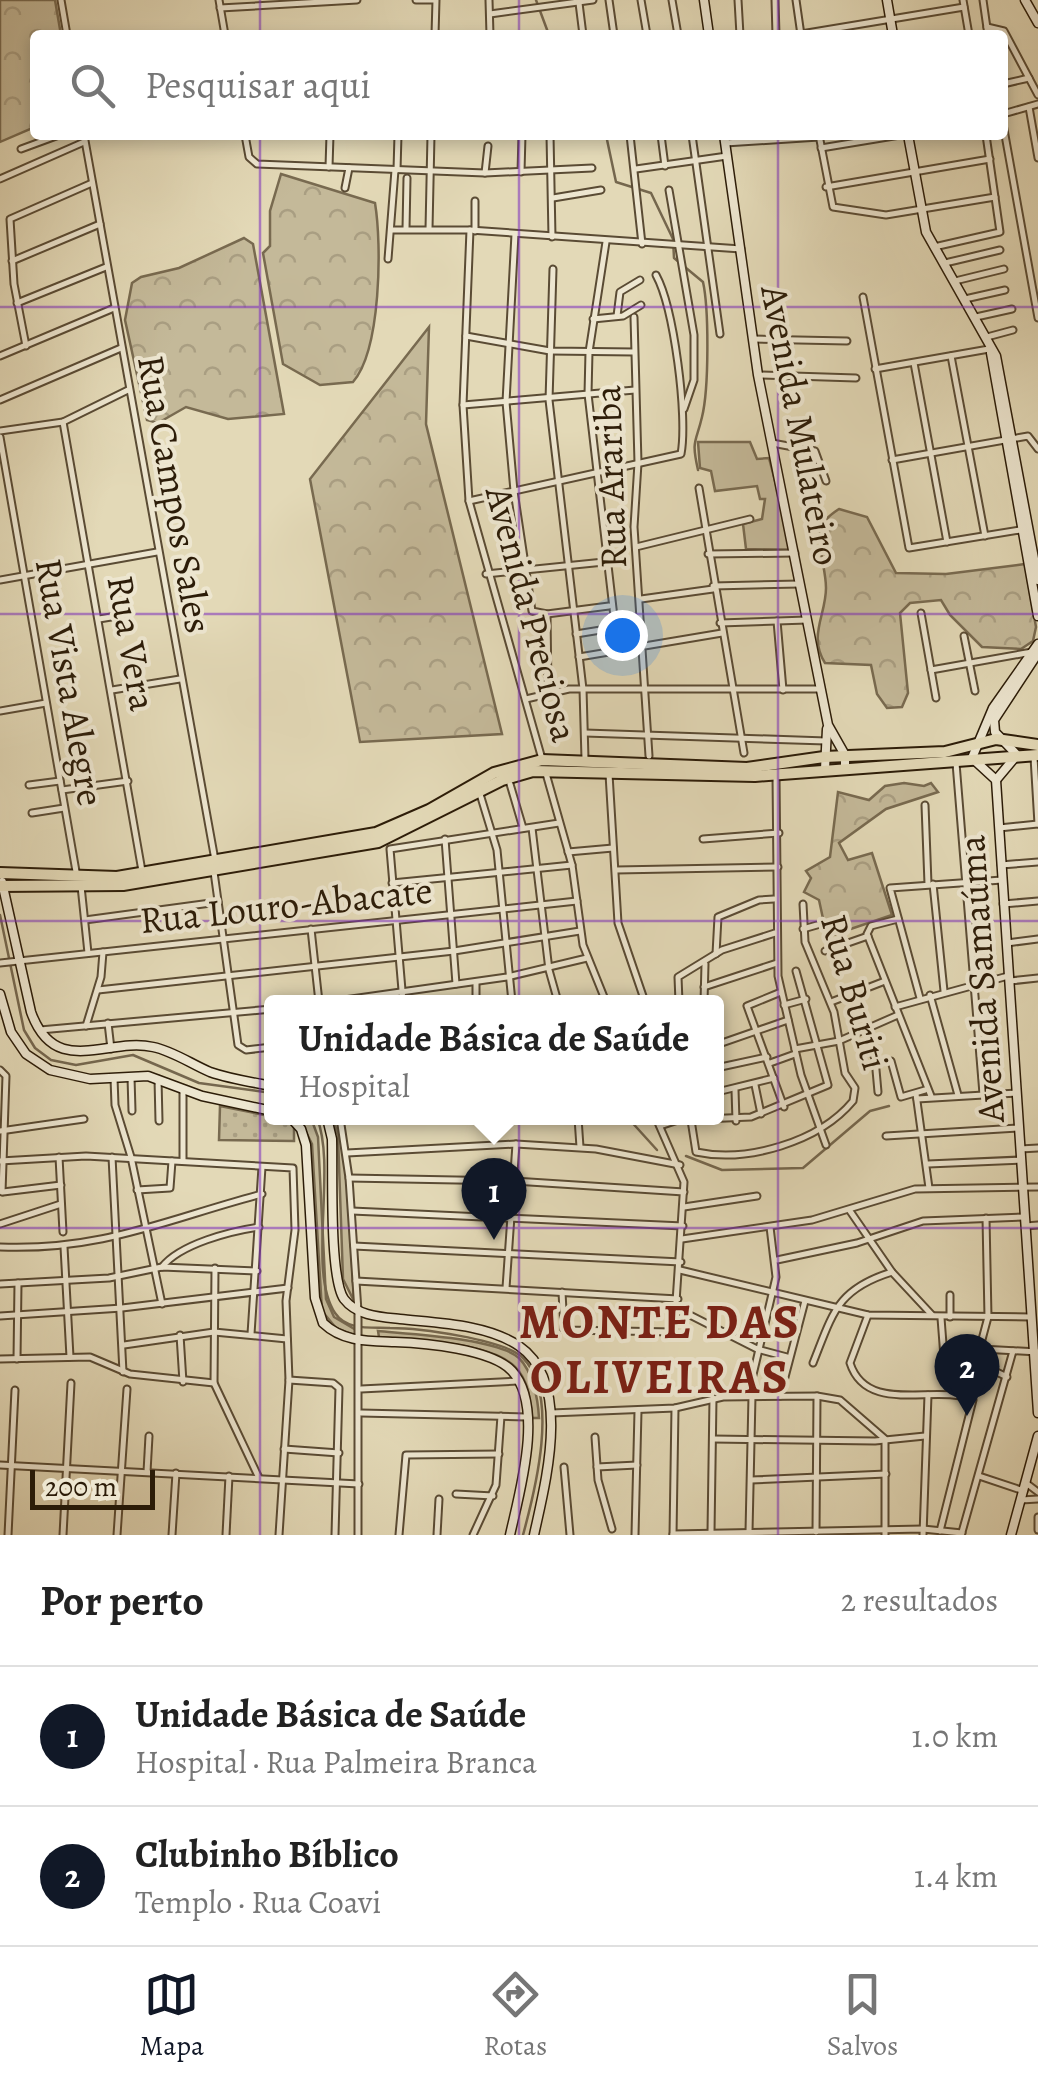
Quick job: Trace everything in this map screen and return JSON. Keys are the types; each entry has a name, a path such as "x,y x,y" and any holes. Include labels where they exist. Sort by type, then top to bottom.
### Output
{"main road":[{"path":"0,873 79,882 215,867 382,831 494,773 544,765 788,765 824,756 945,752 1004,739 1027,755"},
{"path":"5,888 391,846 479,792 544,765 776,774 1027,755"}],"street":[{"path":"61,0 66,30"},
{"path":"219,0 224,30"},
{"path":"220,8 357,0"},
{"path":"416,0 436,0 435,30"},
{"path":"489,0 490,30"},
{"path":"490,14 547,3 593,0"},
{"path":"609,0 613,30"},
{"path":"641,0 645,30"},
{"path":"672,0 677,30"},
{"path":"704,0 707,30"},
{"path":"738,0 740,30"},
{"path":"775,0 776,30"},
{"path":"796,0 799,30"},
{"path":"888,0 892,30"},
{"path":"983,0 988,30"},
{"path":"1025,0 1038,23"},
{"path":"578,1 582,30"},
{"path":"827,30 964,3 967,30"},
{"path":"1008,39 1038,95"},
{"path":"1008,83 1029,78"},
{"path":"1008,113 1038,104"},
{"path":"1029,107 1038,158"},
{"path":"22,150 47,140"},
{"path":"0,179 80,140"},
{"name":"Rua Campos Sales","path":"84,140 215,867 238,1044 242,1049 264,1048"},
{"path":"246,140 252,160 329,167 485,174 592,168"},
{"path":"329,167 330,140"},
{"path":"388,259 398,140"},
{"path":"428,230 432,140"},
{"path":"520,173 522,140"},
{"path":"550,140 552,237"},
{"path":"631,140 642,244"},
{"path":"662,140 665,166"},
{"path":"693,140 720,334"},
{"name":"Avenida Mulateiro","path":"724,140 758,375 797,552 828,725 845,755 845,768"},
{"path":"820,140 830,203 873,215 995,196"},
{"path":"821,148 870,140"},
{"path":"909,140 920,210 934,247 996,356 1038,580"},
{"path":"934,247 1001,230 987,140"},
{"path":"1006,140 1038,318"},
{"path":"485,174 488,146"},
{"path":"635,170 727,156"},
{"path":"826,187 990,159"},
{"path":"345,188 349,168"},
{"path":"406,229 407,178"},
{"path":"26,346 17,303 10,219 92,183"},
{"path":"552,198 601,190"},
{"path":"669,190 679,262 689,298 694,350 693,390 684,409"},
{"name":"Avenida Preciosa","path":"476,201 464,405 469,502 486,574 572,864 587,958 603,995"},
{"path":"12,260 100,224"},
{"path":"391,230 472,230 741,249"},
{"path":"515,234 506,402 514,491 532,611 543,614 610,606"},
{"path":"606,242 589,352 588,394 604,562 618,650"},
{"path":"944,263 1000,250"},
{"path":"17,303 106,266"},
{"path":"553,269 548,400 565,566 579,657 586,762"},
{"path":"955,281 1004,270"},
{"path":"1030,271 1038,270"},
{"path":"469,502 682,452 684,409 668,310 656,275"},
{"path":"617,316 621,290 640,280"},
{"path":"965,299 1005,290"},
{"path":"862,298 910,549 1026,529"},
{"path":"593,319 617,316 641,305"},
{"path":"0,356 114,308"},
{"path":"976,318 1012,309"},
{"name":"Rua Arariba","path":"634,317 636,547 649,756"},
{"path":"984,338 1013,330"},
{"path":"466,336 550,351 634,352"},
{"path":"753,339 847,341"},
{"path":"0,400 121,348"},
{"path":"874,369 990,351"},
{"path":"951,356 985,536"},
{"path":"914,363 947,542"},
{"path":"758,375 856,378"},
{"path":"0,434 63,422 128,390"},
{"path":"464,405 634,390"},
{"name":"Rua Vera","path":"63,422 143,874"},
{"name":"Rua Vista Alegre","path":"0,434 79,882 88,954"},
{"path":"892,460 1031,436 1038,449"},
{"path":"772,443 814,452 826,481"},
{"path":"699,488 744,753"},
{"path":"636,547 750,519"},
{"path":"1026,529 1038,616"},
{"path":"0,580 157,552"},
{"path":"708,554 797,552"},
{"path":"486,574 604,562"},
{"path":"641,599 713,587 802,584"},
{"path":"543,614 548,691"},
{"path":"921,614 936,698"},
{"path":"99,619 117,616"},
{"path":"720,623 810,620"},
{"path":"777,621 783,690"},
{"path":"576,634 614,628"},
{"path":"579,657 722,633"},
{"path":"964,636 975,691"},
{"path":"931,670 1036,650"},
{"path":"983,1094 966,882 968,760 1036,650"},
{"path":"1012,656 1025,666"},
{"path":"112,690 180,678"},
{"path":"526,699 548,691 582,689 821,689"},
{"path":"0,711 46,703"},
{"path":"994,714 993,727 1027,755 1038,824 999,828"},
{"name":"Avenida Mulateiro","path":"825,770 828,725"},
{"path":"585,733 826,740"},
{"name":"Avenida Samaúma","path":"996,780 1027,755"},
{"name":"Avenida Samaúma","path":"968,760 996,780"},
{"path":"608,770 620,937 642,995"},
{"path":"776,774 777,963 808,1096 826,1145"},
{"name":"Avenida Samaúma","path":"996,780 1025,1222 1033,1265 1038,1412"},
{"path":"28,785 61,781"},
{"path":"62,790 128,782"},
{"path":"510,784 523,828"},
{"path":"479,792 494,832 511,995"},
{"path":"925,805 944,991"},
{"path":"32,813 64,808"},
{"path":"402,995 391,846 560,823"},
{"path":"532,827 544,938 556,995"},
{"path":"703,839 779,833"},
{"path":"445,839 456,984"},
{"path":"568,852 614,848"},
{"path":"1001,866 1038,862"},
{"path":"392,883 572,864"},
{"path":"614,870 778,867"},
{"path":"0,873 17,961 40,1030 75,1052 155,1047 226,1077 264,1084"},
{"path":"920,998 890,888 1002,880"},
{"path":"716,954 716,921 722,914 775,898"},
{"name":"Rua Louro-Abacate","path":"0,963 578,900"},
{"path":"1003,904 1038,901"},
{"path":"85,920 218,902"},
{"name":"Rua Buriti","path":"692,1125 695,1152 726,1156 751,1152 821,1128 854,1098 831,1002 802,929 803,904"},
{"path":"898,920 871,926 868,936 928,1093"},
{"path":"802,929 817,924"},
{"path":"312,929 318,995"},
{"path":"98,990 454,951 580,930"},
{"path":"678,995 677,979 716,954 774,933"},
{"path":"826,951 868,936"},
{"path":"1007,943 1038,940"},
{"path":"86,1026 98,990 102,952"},
{"path":"380,995 549,970 587,958"},
{"path":"704,987 777,963"},
{"path":"704,964 704,995"},
{"path":"724,1120 736,1121 784,1107 828,1085 796,970"},
{"path":"895,1007 972,983 1038,978"},
{"path":"831,1002 885,981"},
{"path":"476,982 476,995"},
{"path":"782,992 747,1006 784,1107"},
{"path":"0,994 9,1030 26,1054 42,1066 72,1078 131,1074 158,1079 183,1090 264,1109"},
{"path":"930,995 958,1095"},
{"path":"784,1005 807,999"},
{"path":"40,1030 264,1010"},
{"path":"724,1067 840,1041 898,1015"},
{"path":"724,1043 788,1020"},
{"path":"108,1023 111,1049"},
{"path":"866,1031 874,1052 878,1092"},
{"path":"891,1060 902,1097 928,1093 1017,1093"},
{"path":"0,1070 6,1076 1,1192 61,1185"},
{"path":"131,1074 132,1111"},
{"path":"114,1076 114,1104 131,1158 144,1230 158,1268 162,1304"},
{"path":"724,1091 774,1078"},
{"path":"158,1079 159,1121"},
{"path":"755,1085 761,1114"},
{"path":"183,1090 183,1161"},
{"path":"735,1090 736,1121"},
{"path":"917,1096 929,1188"},
{"path":"2,1131 84,1120"},
{"path":"299,1125 306,1145 316,1308 330,1329 359,1338 458,1350 504,1364 518,1381 526,1417 527,1458 510,1535"},
{"path":"329,1125 337,1281 344,1300 358,1315 455,1326 517,1344 540,1371 550,1413 550,1464 534,1535"},
{"path":"341,1125 352,1211 359,1338 358,1535"},
{"path":"578,1125 580,1147"},
{"path":"562,1292 562,1329 670,1335 678,1308 684,1192 680,1164 660,1126 663,1125"},
{"path":"886,1136 1019,1128"},
{"path":"346,1153 516,1144 580,1147 680,1164"},
{"path":"506,1288 516,1144"},
{"path":"1020,1149 1038,1148"},
{"path":"59,1157 62,1232"},
{"path":"112,1157 123,1372"},
{"path":"2,1161 112,1157 293,1168 295,1230 288,1288 289,1380 279,1535"},
{"path":"928,1164 1022,1160"},
{"path":"138,1190 170,1188 172,1161"},
{"path":"251,1334 262,1167"},
{"path":"349,1178 514,1181 684,1192"},
{"path":"682,1239 770,1227 850,1210 888,1194 929,1188 1038,1187"},
{"path":"0,1247 64,1247 119,1238 262,1194"},
{"path":"684,1208 757,1196"},
{"path":"0,1224 61,1204"},
{"path":"850,1210 892,1272 938,1317 944,1357 976,1362 1007,1377"},
{"path":"352,1211 683,1226"},
{"path":"976,1362 988,1318 986,1218"},
{"path":"777,1260 872,1238 924,1221 986,1218 1038,1225"},
{"path":"158,1268 218,1237 260,1226"},
{"path":"749,1534 750,1396 777,1260 770,1227"},
{"path":"354,1246 681,1262"},
{"path":"64,1247 70,1357"},
{"path":"0,1284 121,1277 158,1268 257,1271"},
{"path":"216,1268 214,1383 260,1478"},
{"path":"680,1270 868,1315 1032,1317"},
{"path":"813,1363 835,1308 856,1287 892,1272"},
{"path":"356,1281 678,1299"},
{"path":"18,1283 18,1358"},
{"path":"0,1316 122,1308 288,1288"},
{"path":"950,1295 950,1317"},
{"path":"780,1396 787,1356 805,1301"},
{"path":"678,1308 757,1348 787,1356"},
{"path":"868,1315 850,1363 854,1373 887,1394 972,1398 940,1530"},
{"path":"124,1344 214,1332 286,1339"},
{"path":"180,1335 182,1382"},
{"path":"981,1349 1036,1352"},
{"path":"676,1408 673,1535 940,1530 962,1534 1013,1351"},
{"path":"0,1358 94,1358 123,1372 214,1383"},
{"path":"289,1380 338,1385 335,1535"},
{"path":"361,1389 518,1381"},
{"path":"63,1535 70,1382"},
{"path":"117,1535 126,1389"},
{"path":"8,1535 15,1390"},
{"path":"550,1413 676,1408 713,1398 750,1396 840,1400 884,1439 885,1533"},
{"path":"816,1534 817,1396"},
{"path":"923,1532 928,1396"},
{"path":"711,1534 713,1398"},
{"path":"635,1535 638,1410"},
{"path":"361,1413 526,1417"},
{"path":"472,1535 494,1496 502,1416"},
{"path":"147,1472 149,1436"},
{"path":"713,1439 925,1436"},
{"path":"1011,1535 1030,1494 1038,1436"},
{"path":"595,1437 597,1467 612,1530"},
{"path":"284,1449 339,1453"},
{"path":"399,1535 402,1471 409,1454 499,1454"},
{"path":"597,1467 637,1465"},
{"path":"0,1466 359,1484"},
{"path":"564,1468 570,1535"},
{"path":"172,1535 176,1473"},
{"path":"750,1480 886,1474"},
{"path":"226,1535 229,1476"},
{"path":"978,1476 1030,1494"},
{"path":"456,1494 494,1496"},
{"path":"437,1535 439,1499"},
{"path":"1037,1529 1038,1517"}],"green space":[{"path":"0,0 55,0 60,30 30,30 30,129 0,142"},
{"path":"281,174 375,203 378,270 374,322 362,367 353,382 320,385 283,364 263,253 270,246 270,211"},
{"path":"244,238 253,244 284,414 228,419 186,407 158,423 147,420 125,320 132,283 179,268"},
{"path":"429,327 426,424 502,734 360,742 310,479"},
{"path":"698,442 750,442 757,459 769,458 793,550 746,549 743,524 762,519 765,499 760,499 757,486 715,491 711,471 700,468"},
{"path":"839,509 867,517 896,573 946,574 1025,564 1036,627 1033,641 1021,649 982,647 950,615 941,600 910,603 900,613 908,693 902,707 887,708 877,694 871,665 825,663 820,653 818,635 826,588 820,532 825,521"},
{"path":"931,783 938,792 886,809 839,843 848,860 872,853 892,915 827,937 819,900 804,892 811,878 806,871 830,857 838,792 869,800 885,786"},
{"path":"220,1106 264,1115 264,1125 294,1126 294,1141 219,1140"},
{"path":"302,1125 314,1125 318,1137 326,1299 334,1317 356,1330 356,1336 336,1328 322,1311 312,1144"},
{"path":"335,1125 340,1125 346,1152 354,1301 343,1279"},
{"path":"378,1331 452,1338 508,1351 528,1371 539,1418 532,1418 523,1378 504,1359 470,1347 379,1337"}],"waterway":[{"path":"536,0 547,30"},
{"path":"607,140 616,182 651,193 673,239 674,258 703,282 707,369 695,446 698,470"},
{"path":"0,915 24,1030 35,1048 51,1060 76,1065 133,1055 199,1083 264,1092"},
{"path":"686,1156 722,1170 803,1168 870,1111 889,1106"},
{"path":"319,1125 324,1164 323,1272 327,1295 340,1319 360,1327 439,1332 498,1345 523,1358 534,1374 540,1395 541,1444 523,1535"},
{"path":"634,1125 657,1150"}],"place":[{"name":"Unidade Básica de Saúde","path":"494,1240"},
{"name":"Clubinho Bíblico","path":"967,1416"}],"district":[{"name":"MONTE DAS OLIVEIRAS","path":"660,1350"}]}
